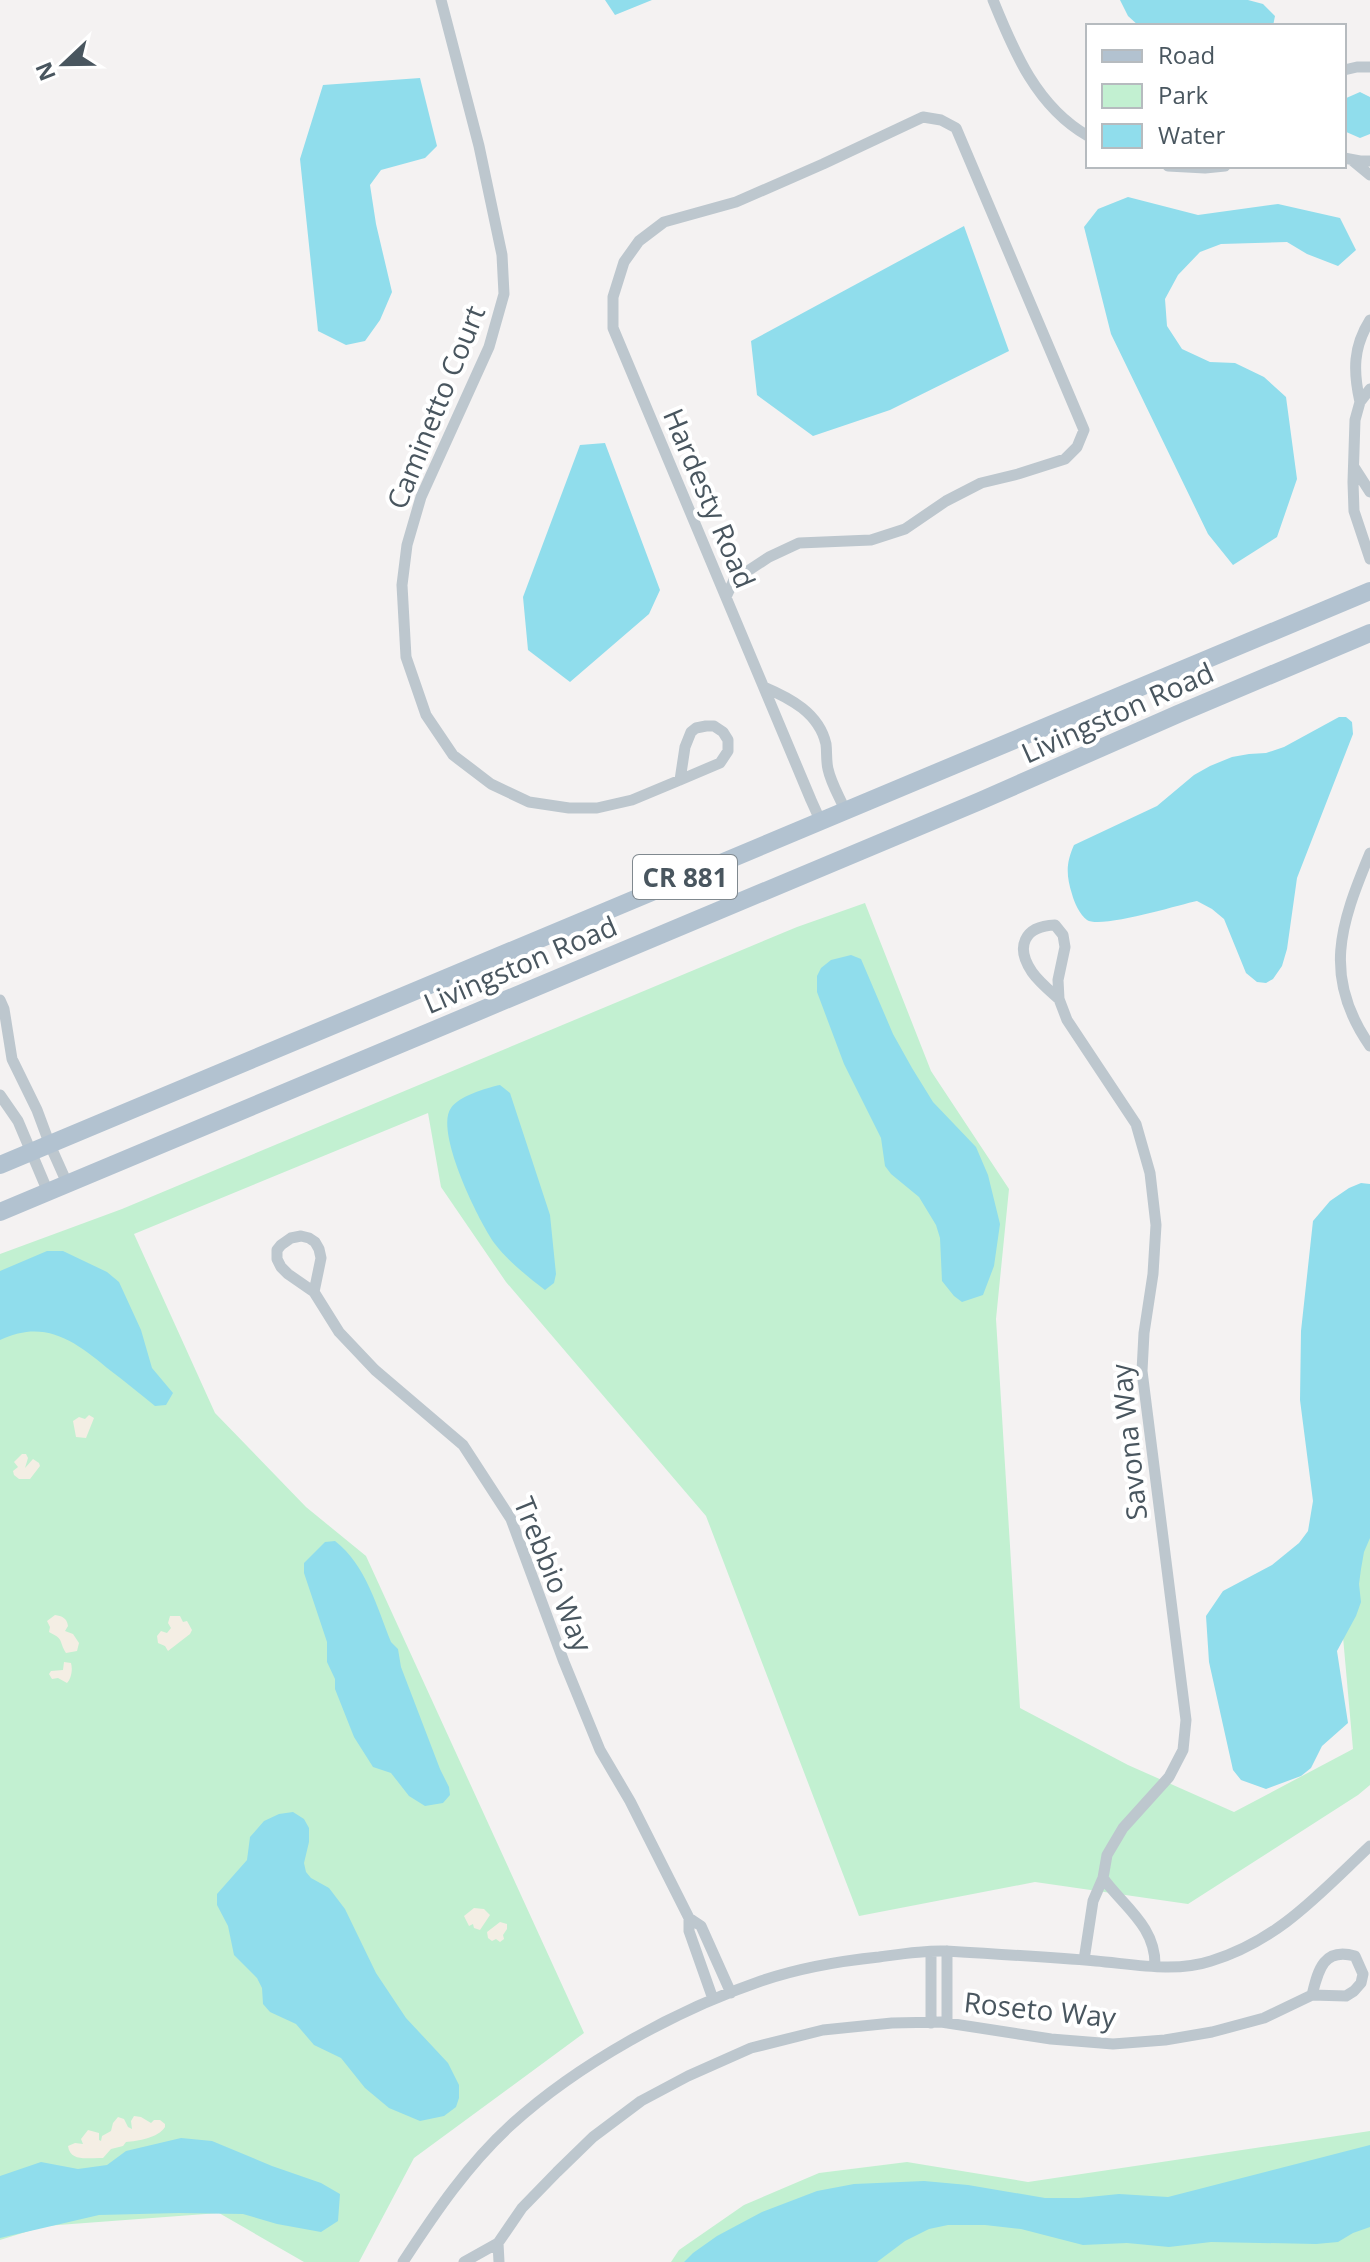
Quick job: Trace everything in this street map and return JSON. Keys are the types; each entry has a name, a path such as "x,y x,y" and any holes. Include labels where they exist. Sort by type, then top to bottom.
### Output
{"main road":[{"name":"Livingston Road","path":"0,1165 1370,591"},
{"name":"Livingston Road","path":"0,1212 980,801 1370,633"}],"street":[{"name":"Caminetto Court","path":"441,0 470,109 502,255 504,294 489,347 421,497 407,545 402,585 406,657 426,715 453,755 491,784 529,802 569,808 597,808 632,800 680,780 720,763 728,751 728,740 723,732 714,726 696,728 691,732 685,747 680,780"},
{"path":"993,0 1031,81 1044,99 1086,134"},
{"path":"1346,70 1370,67"},
{"name":"Hardesty Road","path":"726,597 734,580 769,557 799,543 871,540 905,529 946,501 981,483 1065,459 1077,447 1084,430 956,128 941,120 923,117 736,202 664,222 639,241 624,262 613,297 613,328 726,597 820,820"},
{"path":"1348,159 1370,161"},
{"path":"1348,159 1370,175"},
{"path":"1360,402 1355,362 1360,336 1370,320"},
{"path":"1370,389 1360,402 1355,420 1354,467 1354,511 1370,559"},
{"path":"1354,467 1370,492"},
{"path":"764,687 809,713 826,744 829,774 845,810"},
{"path":"1370,853 1353,894 1340,950 1345,995 1356,1024 1370,1046"},
{"name":"Savona Way","path":"1059,999 1034,975 1026,962 1023,948 1025,937 1044,926 1055,925 1063,935 1065,947 1058,980 1059,999 1067,1020 1136,1124 1150,1173 1156,1225 1142,1371 1186,1720 1183,1750 1169,1777 1123,1828 1107,1855 1103,1878 1093,1901 1084,1960"},
{"path":"0,1000 12,1059 67,1183"},
{"path":"0,1095 18,1121 48,1192"},
{"name":"Trebbio Way","path":"314,1292 321,1258 319,1249 309,1238 291,1238 277,1250 277,1259 288,1274 314,1292 339,1332 375,1370 463,1445 511,1519 600,1750 636,1812 689,1918 689,1931 713,1999"},
{"path":"403,2262 473,2164 511,2124 591,2064 713,1999 774,1977 836,1962 931,1952 1155,1966 1207,1963 1248,1948 1277,1930 1312,1903 1370,1846"},
{"path":"1103,1878 1147,1932 1155,1953 1155,1966"},
{"name":"Trebbio Way","path":"689,1918 701,1926 731,1993"},
{"name":"Roseto Way","path":"947,1951 947,2023"},
{"name":"Roseto Way","path":"931,1952 931,2023"},
{"name":"Roseto Way","path":"464,2262 498,2243 522,2208 593,2137 641,2101 751,2048 823,2030 892,2023 947,2023 1051,2039 1113,2044 1212,2032 1264,2018 1312,1995 1346,1996 1361,1983 1363,1974 1355,1956 1343,1952 1322,1963 1312,1995"},
{"path":"498,2243 499,2262"}],"green space":[{"path":"865,903 931,1071 1009,1189 996,1319 1020,1708 1128,1765 1234,1812 1353,1749 1343,1637 1370,1434 1370,1785 1188,1904 1035,1882 859,1916 706,1516 506,1282 441,1187 428,1113 134,1234 215,1413 306,1507 366,1556 584,2033 414,2158 359,2262 304,2262 219,2213 45,2226 0,2240 0,1254 122,1209 797,927"},
{"path":"1370,2131 1370,2262 671,2262 679,2250 744,2205 819,2173 907,2162 1028,2182"}],"sand":[{"path":"89,1415 94,1418 86,1438 76,1437 73,1421"},
{"path":"22,1454 28,1458 25,1468 33,1459 40,1466 30,1479 19,1479 14,1475 13,1471 18,1467 14,1462"},
{"path":"55,1615 67,1621 65,1631 73,1634 79,1643 77,1651 66,1653 59,1639 49,1632 47,1621"},
{"path":"170,1616 180,1616 192,1630 168,1651 158,1643 157,1636 171,1628 168,1623"},
{"path":"64,1662 72,1666 67,1683 58,1678 52,1679 49,1674 63,1670"},
{"path":"474,1908 484,1909 490,1915 480,1930 473,1924 469,1926 464,1916"},
{"path":"500,1922 507,1924 504,1939 492,1941 487,1932"},
{"path":"134,2116 151,2123 160,2120 165,2127 153,2136 111,2149 103,2158 72,2155 68,2146 83,2144 81,2139 88,2130 99,2133 101,2141 118,2117 132,2129"}],"water":[{"path":"605,0 652,0 615,15"},
{"path":"1120,0 1248,0 1263,4 1275,16 1273,24 1137,24 1128,16"},
{"path":"420,78 437,146 425,158 381,170 370,185 392,292 380,320 365,341 346,345 318,331 300,159 323,85"},
{"path":"1360,92 1370,97 1370,134 1360,138 1346,132 1346,98"},
{"path":"1128,197 1198,215 1278,204 1340,218 1356,250 1338,266 1287,242 1221,244 1200,252 1178,275 1165,299 1167,326 1182,349 1210,362 1235,363 1264,377 1286,397 1297,479 1277,537 1233,565 1208,534 1111,334 1084,227 1098,209"},
{"path":"964,226 1009,351 890,410 813,436 757,395 751,341"},
{"path":"605,443 660,590 649,614 570,682 528,650 523,597 580,445"},
{"path":"1339,717 1346,717 1352,722 1353,734 1297,878 1287,949 1282,966 1273,979 1266,983 1257,982 1246,973 1224,919 1197,901 1107,921 1095,922 1082,915 1073,897 1068,875 1074,845 1157,806 1194,775 1210,766 1232,757 1266,753 1284,747"},
{"path":"851,955 861,959 893,1034 933,1102 976,1147 988,1175 1000,1224 994,1266 983,1295 962,1302 942,1281 940,1238 936,1225 919,1197 885,1166 881,1138 844,1064 817,992 817,976 831,960"},
{"path":"500,1085 510,1093 550,1215 556,1274 554,1283 545,1290 506,1257 488,1233 461,1176 448,1136 447,1120 455,1104 473,1093"},
{"path":"1361,1183 1370,1184 1370,1538 1361,1569 1361,1602 1337,1651 1348,1723 1322,1746 1311,1768 1301,1776 1266,1789 1241,1780 1233,1770 1209,1662 1206,1616 1223,1591 1272,1565 1299,1543 1308,1531 1313,1501 1300,1400 1301,1331 1313,1221 1330,1201"},
{"path":"47,1251 63,1251 107,1272 119,1282 141,1330 152,1368 173,1393 166,1405 155,1406 85,1351 60,1336 32,1331 0,1340 0,1271"},
{"path":"335,1541 363,1574 391,1642 398,1649 401,1667 449,1787 450,1795 443,1803 425,1806 409,1796 391,1773 373,1767 354,1737 335,1689 335,1679 327,1662 327,1642 304,1573 304,1563 325,1542"},
{"path":"293,1812 304,1819 309,1828 304,1863 306,1872 329,1888 345,1909 376,1973 406,2018 448,2063 459,2085 456,2107 444,2116 420,2121 389,2108 365,2088 341,2058 314,2045 296,2024 270,2012 263,2004 262,1988 257,1978 234,1955 228,1926 217,1905 217,1894 247,1860 250,1837 264,1821"},
{"path":"181,2138 212,2141 321,2183 340,2194 338,2221 321,2232 243,2214 99,2215 0,2238 0,2176 41,2162 78,2169 107,2165 126,2151"},
{"path":"1370,2145 1370,2227 1338,2242 1211,2242 1169,2247 1127,2243 1083,2245 1021,2229 948,2225 929,2229 905,2241 877,2262 684,2262 717,2236 762,2212 817,2191 854,2184 924,2181 1045,2198 1119,2194 1168,2197"}]}
